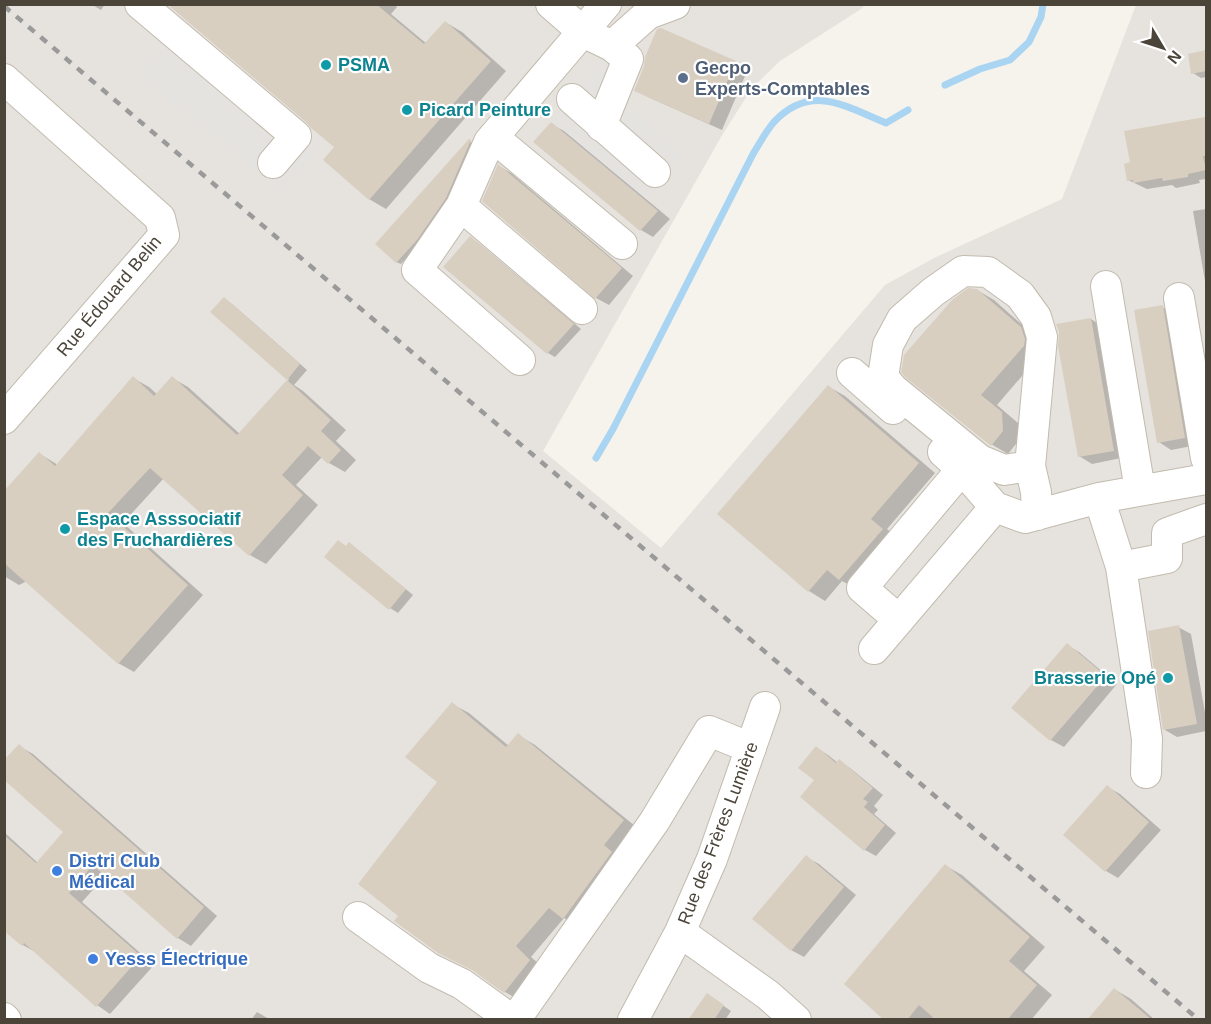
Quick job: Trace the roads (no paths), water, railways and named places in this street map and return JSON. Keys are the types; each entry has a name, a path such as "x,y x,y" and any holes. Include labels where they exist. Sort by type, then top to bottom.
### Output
{"street":[{"path":"140,4 296,136 273,163"},
{"path":"551,4 583,32 612,46 628,59 601,126"},
{"path":"520,360 417,270 461,207 491,140 606,4"},
{"path":"612,46 648,14 675,4"},
{"name":"Rue Édouard Belin","path":"4,80 160,219 164,235 9,405"},
{"path":"572,99 654,172"},
{"path":"491,140 622,244"},
{"path":"461,207 582,309"},
{"path":"1030,466 1004,470 980,460 892,388 883,376 888,345 902,319 933,292 963,271 988,272 1020,296 1036,317 1042,337 1030,466 1036,492 1031,517"},
{"path":"1106,286 1140,490"},
{"path":"1179,298 1206,458"},
{"path":"852,373 963,469 995,507 1031,517 1099,498 1206,478"},
{"path":"899,620 862,588 963,469"},
{"path":"1099,498 1121,567 1147,739 1146,773"},
{"path":"874,649 995,507"},
{"path":"1121,567 1167,558 1167,533 1206,519"},
{"name":"Rue des Frères Lumière","path":"633,1020 680,932 712,859 765,708"},
{"path":"358,917 429,968 462,984 513,1020 654,822 709,731 752,748"},
{"path":"680,932 768,995 796,1020"}],"waterway":[{"path":"945,85 980,69 1010,60 1029,42 1041,17 1043,4"},
{"path":"596,458 753,154 774,122 801,103 815,101 828,101 842,105 886,123 908,110"}],"railway":[{"path":"4,6 1199,1020"}],"place":[{"name":"PSMA","path":"326,65"},
{"name":"Gecpo Experts-Comptables","path":"683,78"},
{"name":"Picard Peinture","path":"407,110"},
{"name":"Espace Asssociatif des Fruchardières","path":"65,529"},
{"name":"Brasserie Opé","path":"1168,678"},
{"name":"Distri Club Médical","path":"57,871"},
{"name":"Yesss Électrique","path":"93,959"}]}
